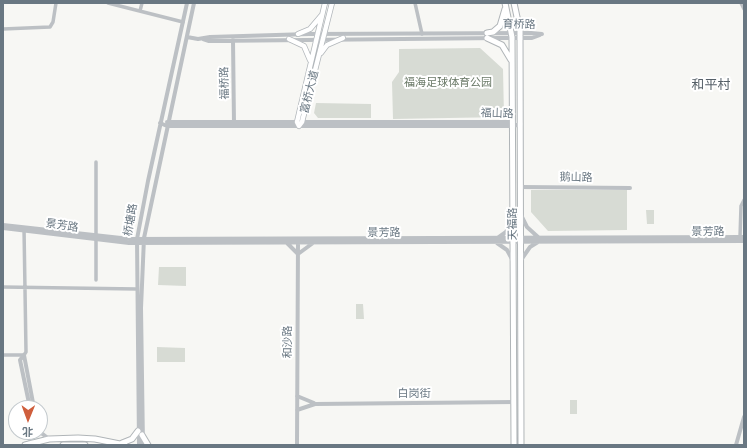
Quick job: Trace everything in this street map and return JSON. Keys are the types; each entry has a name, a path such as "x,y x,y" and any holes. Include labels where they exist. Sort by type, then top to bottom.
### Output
{"main road":[{"name":"富桥大道","path":"299,123 310,66 325,3"},
{"name":"富桥大道","path":"299,123 319,56 332,3"},
{"name":"天福路","path":"514,3 520,35 521,445"},
{"path":"505,4 505,16 500,26 487,36 497,41 506,50 513,67"},
{"name":"天福路","path":"505,4 512,36 513,67 514,445"},
{"path":"298,34 314,25 323,12"},
{"path":"319,56 327,45 343,38"},
{"path":"289,39 300,43 307,49 310,66"},
{"path":"118,443 132,439 140,433 148,445"},
{"path":"27,444 49,439 88,438 126,445"},
{"path":"63,445 85,445"}],"street":[{"path":"3,29 50,27 53,22 56,3"},
{"path":"108,3 183,22"},
{"path":"140,11 142,3"},
{"name":"桥塘路","path":"142,445 140,433 137,241 160,123 187,3"},
{"name":"桥塘路","path":"138,445 140,433 141,308 144,241 167,124 194,3"},
{"path":"415,3 422,34"},
{"path":"741,3 744,9"},
{"name":"育桥路","path":"203,39 210,37 298,34 317,36 422,34 487,36"},
{"name":"育桥路","path":"324,36 343,38 520,35"},
{"name":"育桥路","path":"187,37 209,41 289,39 317,36"},
{"name":"福桥路","path":"233,40 234,124"},
{"name":"福山路","path":"160,123 521,124"},
{"path":"96,162 96,280"},
{"name":"鹅山路","path":"521,187 630,188"},
{"path":"742,237 741,206 744,200"},
{"path":"521,215 526,227 539,239 530,247 521,260"},
{"path":"498,237 506,232 513,218"},
{"path":"3,225 24,229"},
{"path":"3,228 24,229"},
{"path":"24,229 24,355 32,400"},
{"name":"景芳路","path":"24,229 137,241 498,237 513,239 744,241"},
{"name":"景芳路","path":"539,239 742,237"},
{"name":"景芳路","path":"144,241 287,242 298,240 314,242 495,242 513,239"},
{"name":"和沙路","path":"297,445 298,240"},
{"path":"287,242 298,254 314,242"},
{"path":"495,242 507,250 513,261"},
{"path":"3,287 137,287"},
{"path":"3,355 24,355"},
{"path":"24,355 20,360 28,400"},
{"path":"297,396 315,404"},
{"name":"白岗街","path":"315,404 514,402"},
{"path":"297,410 315,404"},
{"path":"736,445 744,417"}],"green space":[{"name":"福海足球体育公园","path":"480,48 503,69 504,117 393,119 392,82 399,72 399,49"},
{"path":"316,103 371,104 371,118 318,118 314,113"},
{"path":"531,190 627,190 627,230 548,231 531,212"},
{"path":"646,210 654,210 654,224 647,224"},
{"path":"159,267 186,267 186,286 158,285"},
{"path":"356,304 363,304 364,319 356,319"},
{"path":"157,347 185,348 185,362 157,362"},
{"path":"570,400 577,400 577,414 570,414"}],"district":[{"name":"和平村","path":"711,86"}]}
